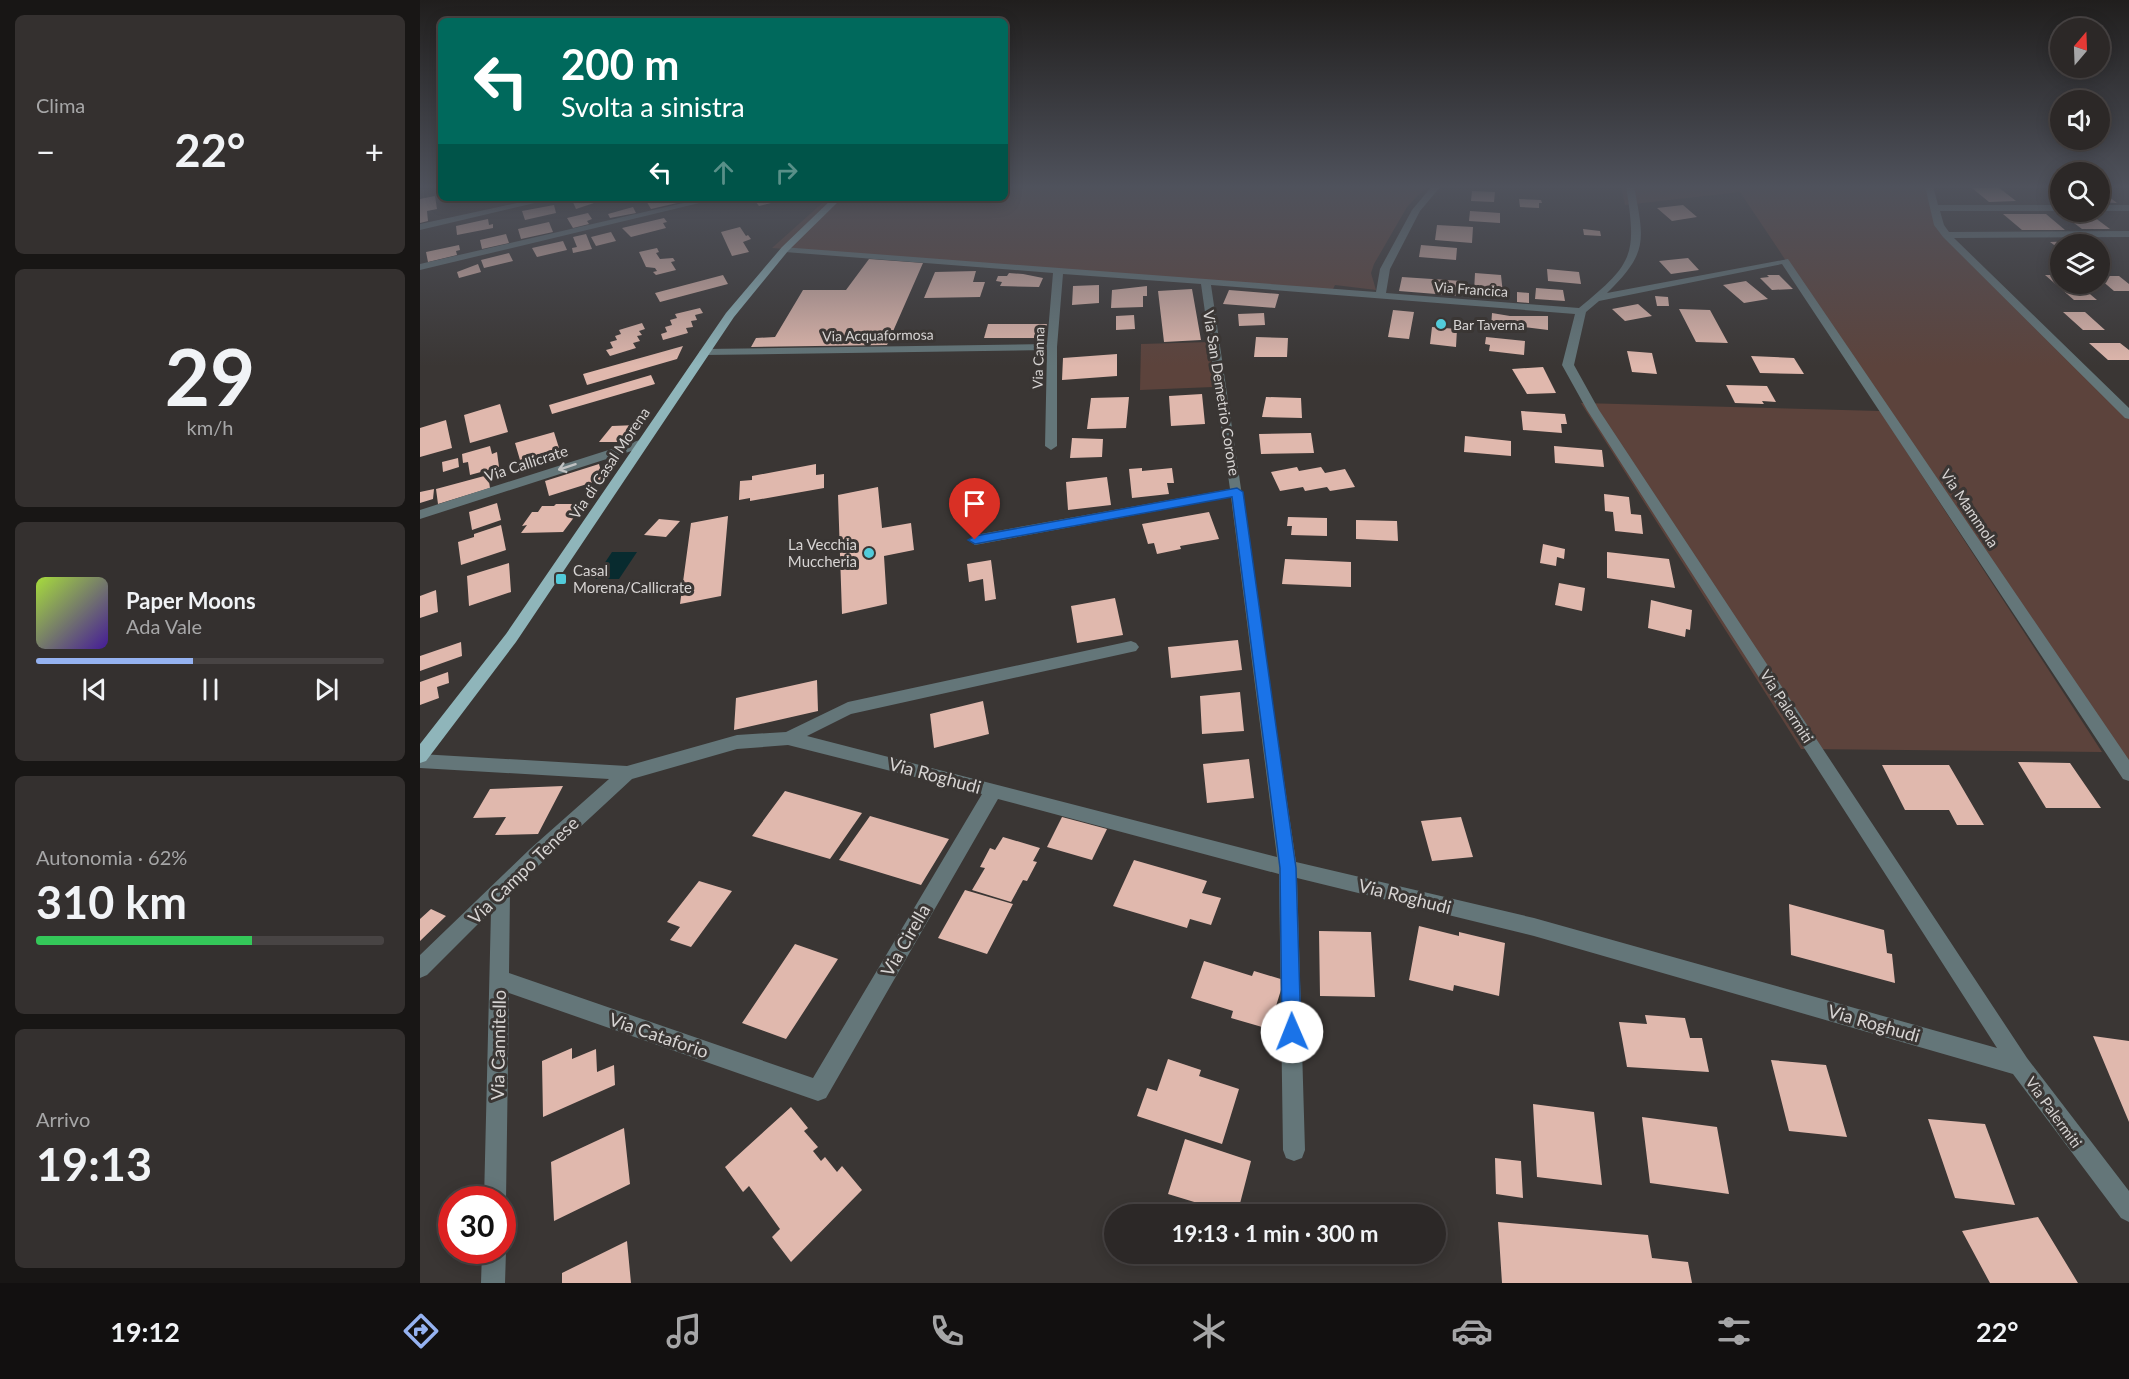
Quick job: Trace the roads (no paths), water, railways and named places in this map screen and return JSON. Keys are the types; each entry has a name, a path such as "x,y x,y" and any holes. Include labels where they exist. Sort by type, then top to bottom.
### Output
{"main road":[{"name":"Via di Casal Morena","path":"420,756 505,646 704,352 743,298 788,246"}],"street":[{"path":"420,267 511,246"},
{"path":"1381,295 1385,269 1397,246"},
{"path":"1581,311 1599,298 1635,255 1636,246"},
{"path":"1957,246 2129,415"},
{"name":"Via Francica","path":"785,249 1581,311"},
{"name":"Via Mammola","path":"1599,298 1785,261 2129,774"},
{"name":"Via Canna","path":"1051,446 1052,347 1058,270"},
{"name":"Via San Demetrio Corone","path":"1206,282 1288,868 1294,1150"},
{"name":"Via Palermiti","path":"1581,311 1568,365 1593,410 2020,1065 2129,1210"},
{"name":"Via Acquaformosa","path":"704,352 1052,347"},
{"name":"Via Callicrate","path":"420,515 643,443"},
{"path":"975,540 1237,492"},
{"name":"Via Roghudi","path":"788,738 848,708 1131,648"},
{"name":"Via Roghudi","path":"420,761 627,773 737,742 788,738 1288,868 1534,927 2020,1065"},
{"name":"Via Campo Tenese","path":"420,968 627,773"},
{"name":"Via Cirella","path":"818,1090 993,790"},
{"name":"Via Cannitello","path":"495,1186 501,890"},
{"name":"Via Cataforio","path":"500,980 818,1090"},
{"path":"493,1283 494,1264"}],"water":[{"path":"612,552 637,552 619,579 594,579"}],"place":[{"name":"Bar Taverna","path":"1441,324"},
{"name":"La Vecchia Muccheria","path":"869,553"},
{"name":"Casal Morena/Callicrate","path":"561,579"}]}
